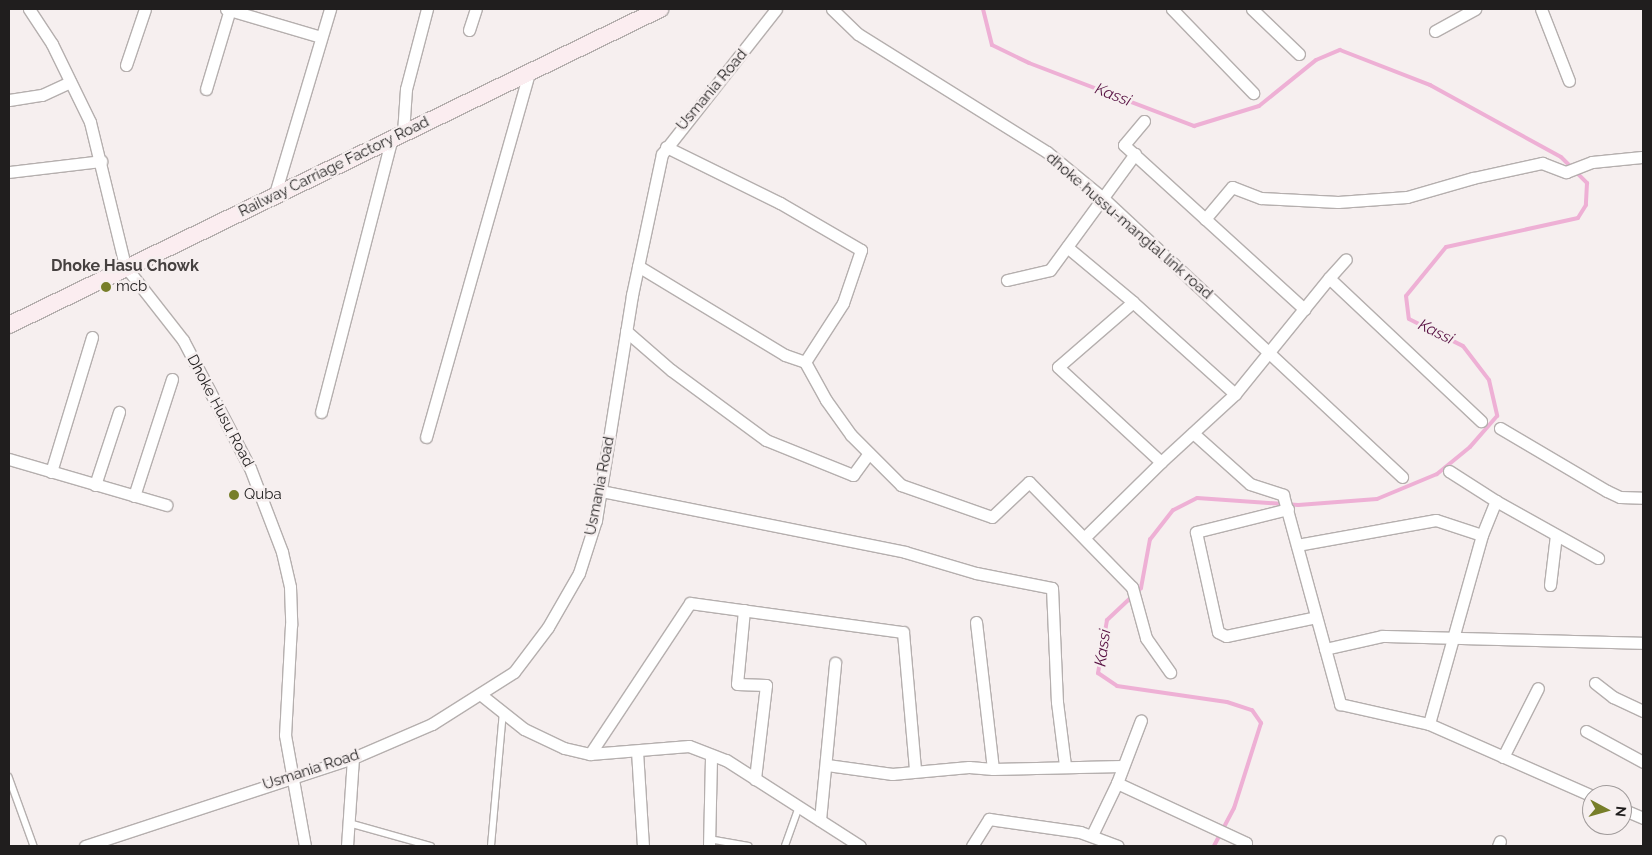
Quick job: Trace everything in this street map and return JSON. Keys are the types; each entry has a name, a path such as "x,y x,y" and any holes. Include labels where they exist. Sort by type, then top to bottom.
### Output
{"main road":[{"name":"Railway Carriage Factory Road","path":"9,325 124,266 274,197 660,9"}],"street":[{"name":"Dhoke Husu Road","path":"29,9 52,44 90,122 101,161 124,266 183,340 250,468 282,552 290,587 285,735 305,846"},
{"path":"126,65 145,9"},
{"path":"206,88 229,9 321,37"},
{"path":"274,197 330,9"},
{"path":"322,412 398,136 406,89 427,9"},
{"path":"469,30 476,9"},
{"name":"Usmania Road","path":"85,846 293,776 353,758 432,724 514,672 548,628 579,573 596,520 626,331 662,154 776,9"},
{"name":"dhoke hussu-mangtal link road","path":"832,9 858,34 1047,152 1103,198 1402,478"},
{"path":"1172,9 1254,93"},
{"path":"1252,9 1299,54"},
{"path":"1436,31 1475,9"},
{"path":"1541,9 1569,81"},
{"path":"426,437 529,72"},
{"path":"9,100 42,95 70,82"},
{"path":"1144,122 1124,145 1304,309"},
{"path":"666,147 780,203 861,250 843,303 805,362"},
{"path":"1007,280 1050,270 1135,154"},
{"path":"1205,219 1232,187 1261,198 1338,202 1407,197 1473,178 1542,162 1566,172 1592,162 1642,157"},
{"path":"9,172 101,161"},
{"path":"1067,247 1133,302 1235,394"},
{"path":"1085,537 1161,462 1235,394 1346,259"},
{"path":"638,266 785,355 805,362 826,400 869,453 901,486 992,517 1028,482 1085,537 1132,587 1146,638 1170,672"},
{"path":"1329,278 1481,421"},
{"path":"1133,302 1058,368 1161,462"},
{"path":"626,331 671,370 766,440 853,475 869,453"},
{"path":"51,472 92,337"},
{"path":"134,496 172,379"},
{"path":"96,485 119,412"},
{"path":"1500,428 1607,491 1620,497 1643,498"},
{"path":"1193,433 1250,484 1286,503 1340,704 1429,724 1582,792"},
{"path":"9,459 166,506"},
{"path":"1449,471 1496,501 1598,558"},
{"path":"601,491 905,552 976,574 1052,588 1057,702 1065,765"},
{"path":"1429,724 1482,535 1496,501"},
{"path":"1286,503 1196,532 1218,632 1226,636 1316,617"},
{"path":"1297,545 1436,520 1482,535"},
{"path":"1550,585 1556,534"},
{"path":"590,754 690,603 903,632 915,769"},
{"path":"744,610 737,684 766,685 755,779"},
{"path":"976,622 993,769"},
{"path":"1325,649 1382,636 1643,643"},
{"path":"820,820 827,765 835,663"},
{"path":"1595,683 1613,697 1643,711"},
{"path":"1503,757 1538,688"},
{"path":"480,694 524,729 564,748 590,754 689,746 712,755 755,779 858,846"},
{"path":"1092,835 1117,783 1141,720"},
{"path":"1586,731 1643,762"},
{"path":"638,751 643,846"},
{"path":"709,843 712,755"},
{"path":"347,846 353,758"},
{"path":"827,765 892,774 915,769 993,769 1065,765 1122,766"},
{"path":"1117,783 1246,843 1245,846"},
{"path":"972,846 988,819 1092,835 1118,846"}],"lane":[{"path":"491,846 504,712"},
{"path":"9,777 34,846"},
{"path":"9,800 16,799"},
{"path":"785,846 799,807"},
{"path":"349,823 431,846"},
{"path":"709,843 748,846"}],"waterway":[{"name":"Kassi","path":"983,9 992,45 1029,63 1194,126 1259,106 1316,60 1340,50 1430,85 1561,157 1587,183 1586,205 1578,218 1446,247 1406,296 1409,319 1463,346 1489,380 1497,416 1470,447 1437,474 1377,499 1298,505 1197,498 1173,510 1150,539 1141,588 1107,620 1098,673 1117,686 1227,702 1252,710 1261,723 1234,808 1214,846"}],"place":[{"name":"mcb","path":"106,287"},
{"name":"Quba","path":"234,495"}],"district":[{"name":"Dhoke Hasu Chowk","path":"125,266"}]}
